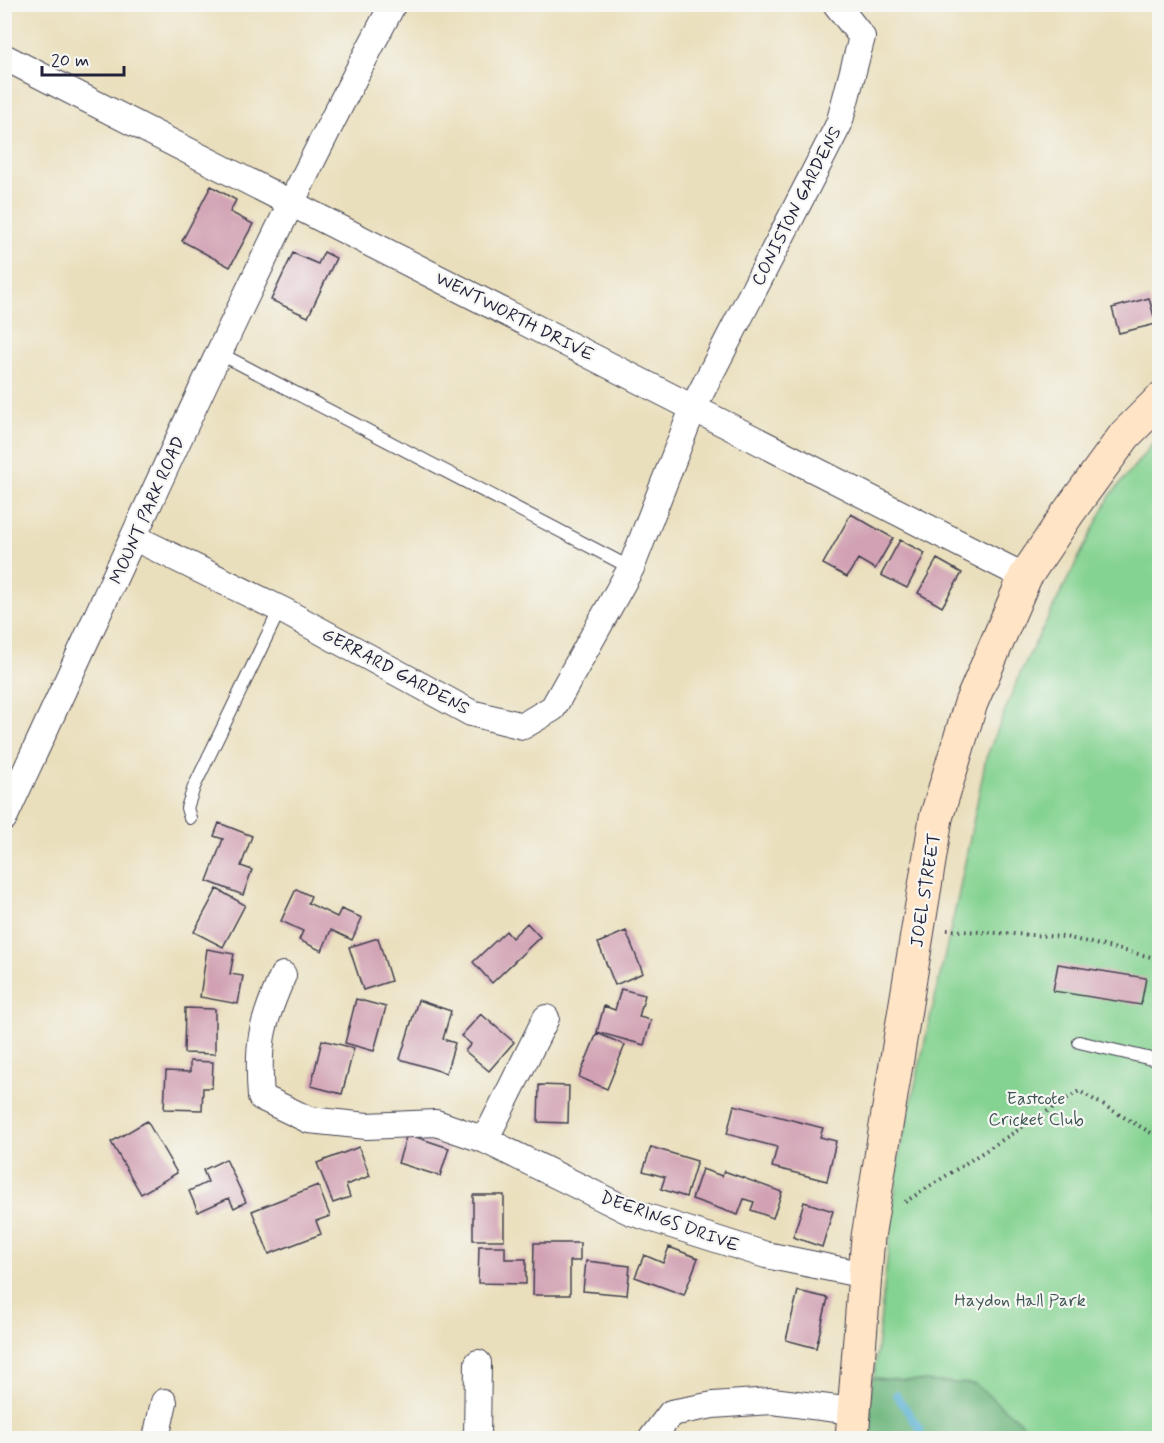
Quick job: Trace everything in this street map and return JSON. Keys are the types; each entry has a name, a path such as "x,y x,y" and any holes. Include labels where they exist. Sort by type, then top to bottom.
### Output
{"main road":[{"name":"JOEL STREET","path":"852,1425 870,1224 936,818 971,703 1026,577 1068,513 1125,435 1160,400"}],"street":[{"name":"CONISTON GARDENS","path":"694,406 839,124 862,38 836,4"},
{"name":"MOUNT PARK ROAD","path":"4,818 135,538 217,352 387,7"},
{"name":"WENTWORTH DRIVE","path":"4,57 694,406 1026,577"},
{"name":"GERRARD GARDENS","path":"135,538 280,609 471,713 522,726 553,708 631,568 694,406"},
{"name":"DEERINGS DRIVE","path":"283,975 263,1019 258,1057 261,1096 309,1120 367,1126 436,1124 485,1140 631,1212 766,1256 865,1275"},
{"path":"485,1140 546,1018"},
{"path":"477,1438 478,1363"},
{"path":"652,1438 671,1413 713,1405 772,1401 852,1425"},
{"path":"156,1438 164,1402"}],"lane":[{"path":"217,352 631,568"},
{"path":"190,818 187,808 194,787 280,609"},
{"path":"1079,1042 1160,1061"}],"path":[{"path":"950,930 1065,937 1160,959"},
{"path":"870,1224 1079,1091 1160,1138"}],"green space":[{"name":"Eastcote Cricket Club","path":"1159,436 1159,1438 867,1438 899,1155 958,897 986,758 1021,671 1110,496"},
{"path":"872,1378 975,1384 1039,1438 867,1438"}],"building":[{"path":"211,186 236,200 230,212 253,224 230,267 182,241"},
{"path":"324,252 336,258 308,317 271,300 293,253 318,264"},
{"path":"1149,298 1156,324 1119,333 1112,308"},
{"path":"851,514 893,538 875,569 858,559 847,577 823,564"},
{"path":"900,540 925,553 907,588 881,575"},
{"path":"937,559 962,573 942,607 918,593"},
{"path":"219,823 252,836 241,866 252,870 243,895 207,881 223,839 214,836"},
{"path":"217,889 245,905 223,947 194,932"},
{"path":"296,889 311,896 308,903 337,917 341,909 362,918 352,940 331,930 322,951 299,940 303,931 281,921"},
{"path":"527,923 540,937 492,983 473,962 506,931 512,938"},
{"path":"626,931 643,973 615,985 598,943"},
{"path":"378,938 391,981 363,990 349,947"},
{"path":"207,949 234,954 230,974 243,976 238,1004 200,997"},
{"path":"1058,964 1146,978 1141,1005 1053,991"},
{"path":"621,989 645,995 639,1017 651,1020 644,1045 597,1032 604,1006 615,1010"},
{"path":"356,999 386,1007 374,1051 345,1043"},
{"path":"418,1000 451,1011 443,1039 455,1043 446,1073 400,1059"},
{"path":"185,1008 215,1009 215,1054 184,1053"},
{"path":"481,1014 514,1042 489,1071 465,1051 471,1044 461,1036"},
{"path":"597,1033 625,1045 607,1089 579,1077"},
{"path":"322,1040 354,1048 342,1094 311,1086"},
{"path":"190,1061 213,1062 212,1088 203,1088 202,1110 164,1109 166,1071 190,1072"},
{"path":"539,1085 569,1086 568,1123 538,1122"},
{"path":"734,1105 823,1128 820,1137 836,1141 827,1181 772,1167 777,1147 727,1134"},
{"path":"147,1121 177,1173 141,1194 111,1142"},
{"path":"407,1134 449,1148 440,1176 398,1163"},
{"path":"359,1147 370,1176 346,1185 350,1197 333,1203 317,1163"},
{"path":"651,1147 697,1161 686,1197 661,1189 665,1177 643,1171"},
{"path":"226,1159 246,1202 234,1208 229,1198 198,1212 189,1191 208,1182 203,1170"},
{"path":"702,1169 722,1176 724,1171 782,1192 773,1218 751,1210 754,1202 744,1199 738,1215 692,1199"},
{"path":"318,1185 330,1216 316,1221 321,1234 269,1254 252,1211"},
{"path":"473,1195 504,1195 504,1240 473,1240"},
{"path":"804,1202 833,1211 822,1247 793,1237"},
{"path":"534,1243 580,1243 580,1261 570,1261 570,1295 533,1295"},
{"path":"479,1246 505,1246 505,1259 526,1259 526,1284 478,1283"},
{"path":"669,1247 698,1258 684,1295 635,1277 644,1255 663,1263"},
{"path":"586,1261 630,1266 627,1295 583,1291"},
{"path":"798,1291 828,1298 816,1348 786,1340"}],"waterway":[{"path":"896,1395 920,1429 920,1438"}],"park label":[{"name":"Haydon Hall Park","path":"1020,1300"}]}
